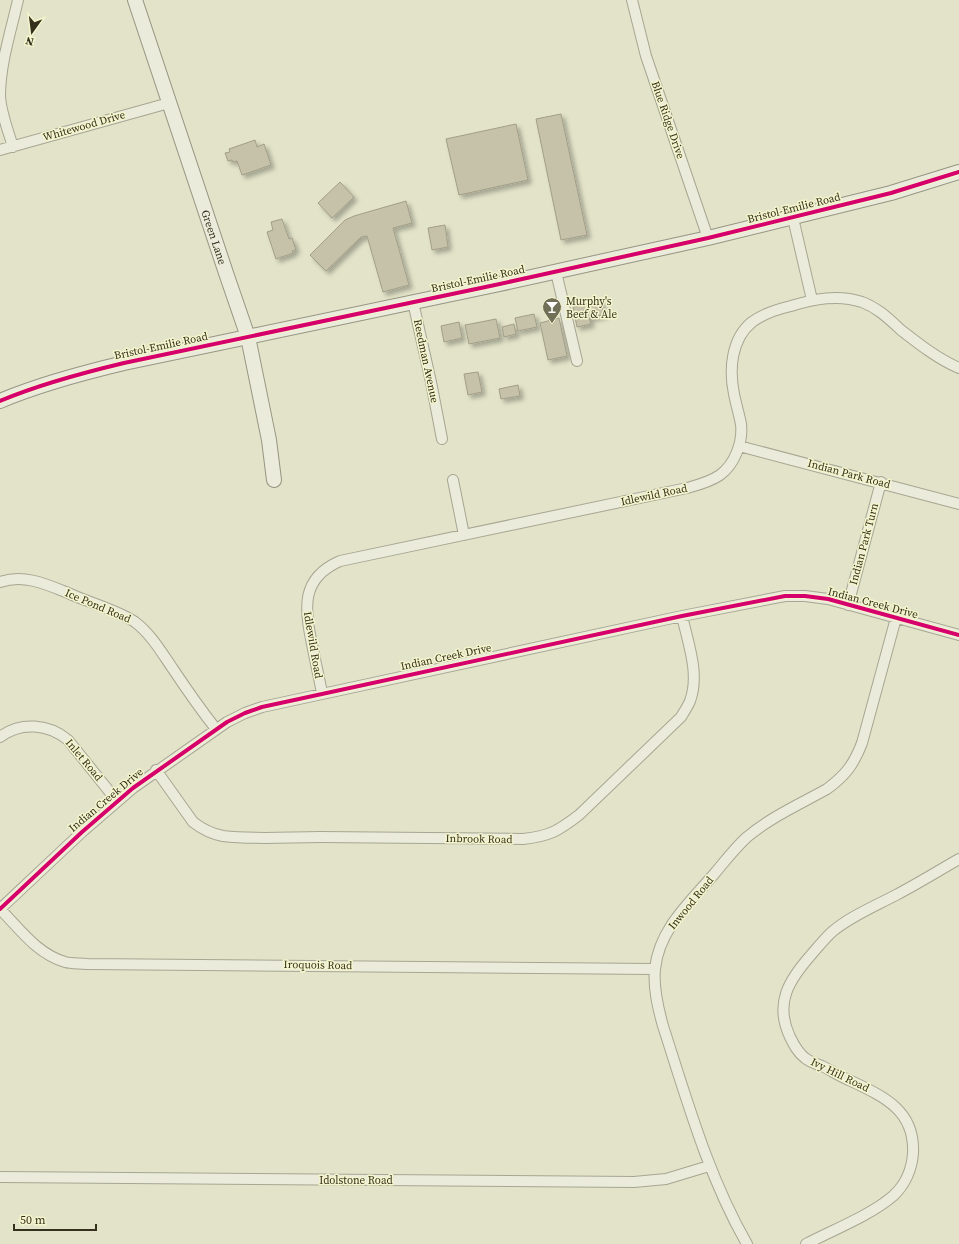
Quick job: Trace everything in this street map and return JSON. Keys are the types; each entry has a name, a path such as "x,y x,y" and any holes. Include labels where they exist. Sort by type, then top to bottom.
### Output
{"street":[{"path":"13,147 2,110 0,78 3,59 18,0"},
{"name":"Green Lane","path":"135,0 248,337 269,440 274,480"},
{"name":"Blue Ridge Drive","path":"632,0 646,56 708,238"},
{"name":"Whitewood Drive","path":"0,150 169,103"},
{"name":"Bristol-Emilie Road","path":"0,401 37,386 124,363 556,272 708,238 891,193 959,172"},
{"path":"793,218 812,300"},
{"path":"556,272 577,361"},
{"name":"Idlewild Road","path":"322,693 308,626 306,608 307,596 317,577 324,570 340,561 706,483 720,476 736,456 741,433 741,424 731,372 738,338 750,324 765,315 786,307 812,300 846,298 861,302 876,308 927,350 959,368"},
{"name":"Reedman Avenue","path":"413,302 432,382 442,439"},
{"name":"Indian Park Road","path":"739,446 881,482 959,504"},
{"path":"453,480 464,535"},
{"name":"Indian Park Turn","path":"848,605 881,482"},
{"name":"Ice Pond Road","path":"0,582 17,579 40,582 121,614 134,622 143,629 156,645 216,729"},
{"name":"Indian Creek Drive","path":"0,909 82,832 117,801 156,770 216,729 245,713 262,707 682,616 785,596 805,596 828,599 959,635"},
{"name":"Inbrook Road","path":"156,770 193,822 199,827 222,836 262,838 523,839 552,833 562,828 579,815 681,717 690,702 694,678 692,659 682,616"},
{"name":"Inwood Road","path":"747,1244 726,1207 709,1166 663,1026 657,1003 655,981 655,969 659,949 674,920 746,838 770,820 827,789 844,775 855,760 862,743 896,618"},
{"name":"Inlet Road","path":"0,737 6,732 19,727 32,726 43,727 60,733 68,740 117,801"},
{"name":"Ivy Hill Road","path":"806,1244 870,1211 895,1195 901,1188 910,1168 913,1158 913,1143 908,1123 900,1111 891,1103 869,1089 805,1058 795,1047 787,1032 784,1011 785,996 790,982 819,945 835,930 858,915 906,890 959,859"},
{"name":"Iroquois Road","path":"0,909 42,951 66,962 87,964 655,969"},
{"name":"Idolstone Road","path":"0,1177 634,1182 666,1179 709,1166"}],"building":[{"path":"561,114 587,235 561,240 536,119"},
{"path":"516,124 528,180 459,195 446,139"},
{"path":"255,140 257,147 264,144 271,165 242,175 237,161 228,161 225,153 230,152 229,149"},
{"path":"340,182 354,197 332,218 318,203"},
{"path":"406,201 412,223 393,228 409,285 383,292 367,236 361,237 326,271 310,255 345,220"},
{"path":"282,219 289,239 292,238 296,250 292,251 293,253 276,259 267,232 273,230 271,222"},
{"path":"445,225 448,247 432,250 428,228"},
{"path":"601,300 604,315 589,318 591,324 577,327 573,307"},
{"path":"534,314 537,327 518,331 515,318"},
{"path":"559,318 567,356 548,360 540,323"},
{"path":"496,319 500,338 469,344 465,325"},
{"path":"459,322 462,338 444,342 441,326"},
{"path":"514,324 516,334 504,337 502,327"},
{"path":"478,372 482,392 468,395 464,374"},
{"path":"518,385 520,396 501,399 499,389"}],"cycle path":[{"path":"0,401 61,379 124,363 495,285 708,238 891,193 959,172"},
{"path":"0,909 82,832 133,788 227,722 262,707 682,616 785,596 805,596 828,599 959,635"}],"place":[{"name":"Murphy's Beef & Ale","path":"552,324"}]}
